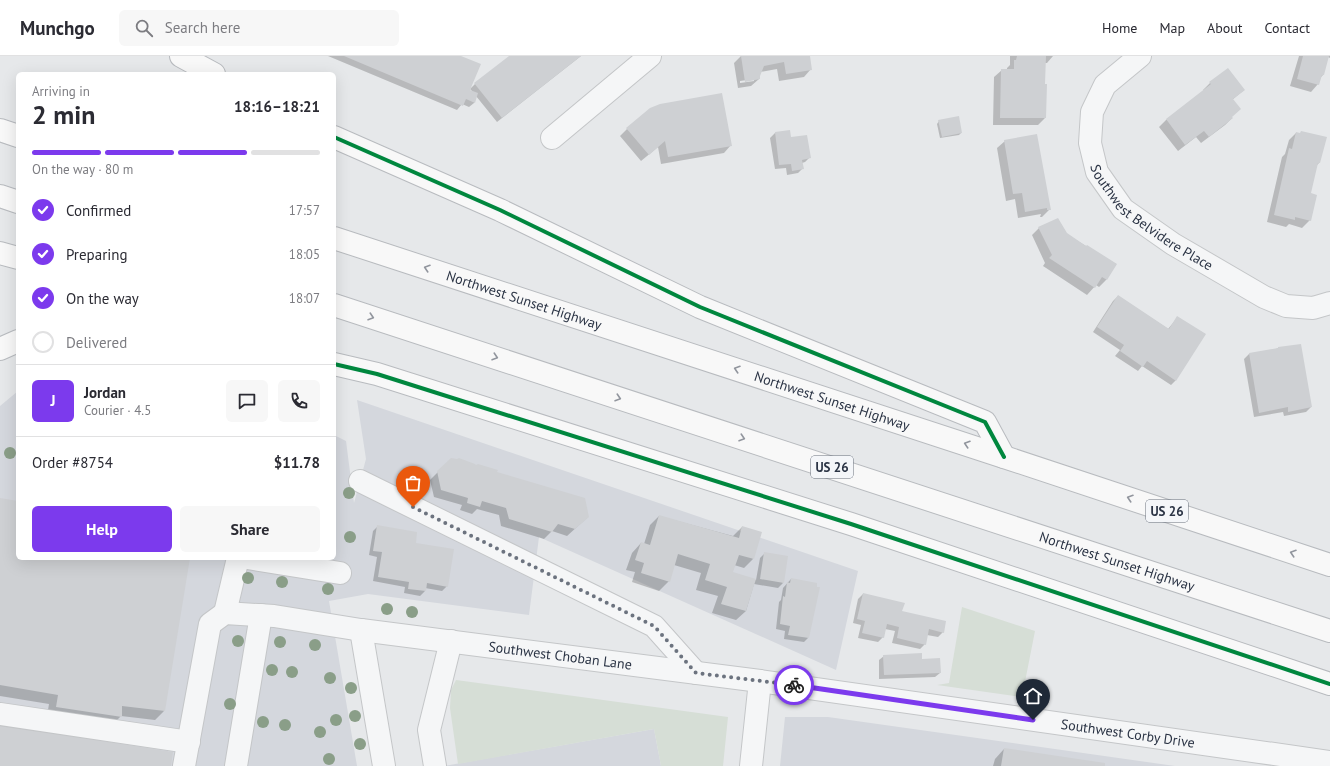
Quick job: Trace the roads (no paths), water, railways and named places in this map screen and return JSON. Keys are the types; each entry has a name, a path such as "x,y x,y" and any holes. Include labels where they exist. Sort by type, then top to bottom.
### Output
{"highway":[{"path":"181,56 210,72"},
{"path":"0,130 16,135"},
{"path":"336,138 500,210 700,307 985,422 1004,456"},
{"name":"Northwest Sunset Highway","path":"336,239 1004,456 1330,565"},
{"path":"0,253 16,257"},
{"name":"Northwest Sunset Highway","path":"336,306 1330,631"},
{"path":"0,349 16,342"},
{"path":"336,353 378,374"},
{"path":"336,364 378,374 850,524 1330,684"}],"street":[{"path":"552,138 650,56"},
{"name":"Southwest Belvidere Place","path":"1140,56 1106,85 1092,112 1090,143 1097,172 1123,209 1173,244 1264,297 1286,306 1313,308 1330,303"},
{"path":"360,481 654,626 696,673"},
{"path":"184,766 210,624 225,613 238,560"},
{"path":"259,560 340,573"},
{"name":"Southwest Choban Lane","path":"225,613 274,616 361,630 760,680"},
{"path":"236,766 260,615"},
{"path":"361,630 384,766"},
{"path":"435,766 429,730 452,641"},
{"path":"751,766 760,680"},
{"name":"Southwest Corby Drive","path":"760,680 1330,762"},
{"path":"0,714 189,742"}]}
